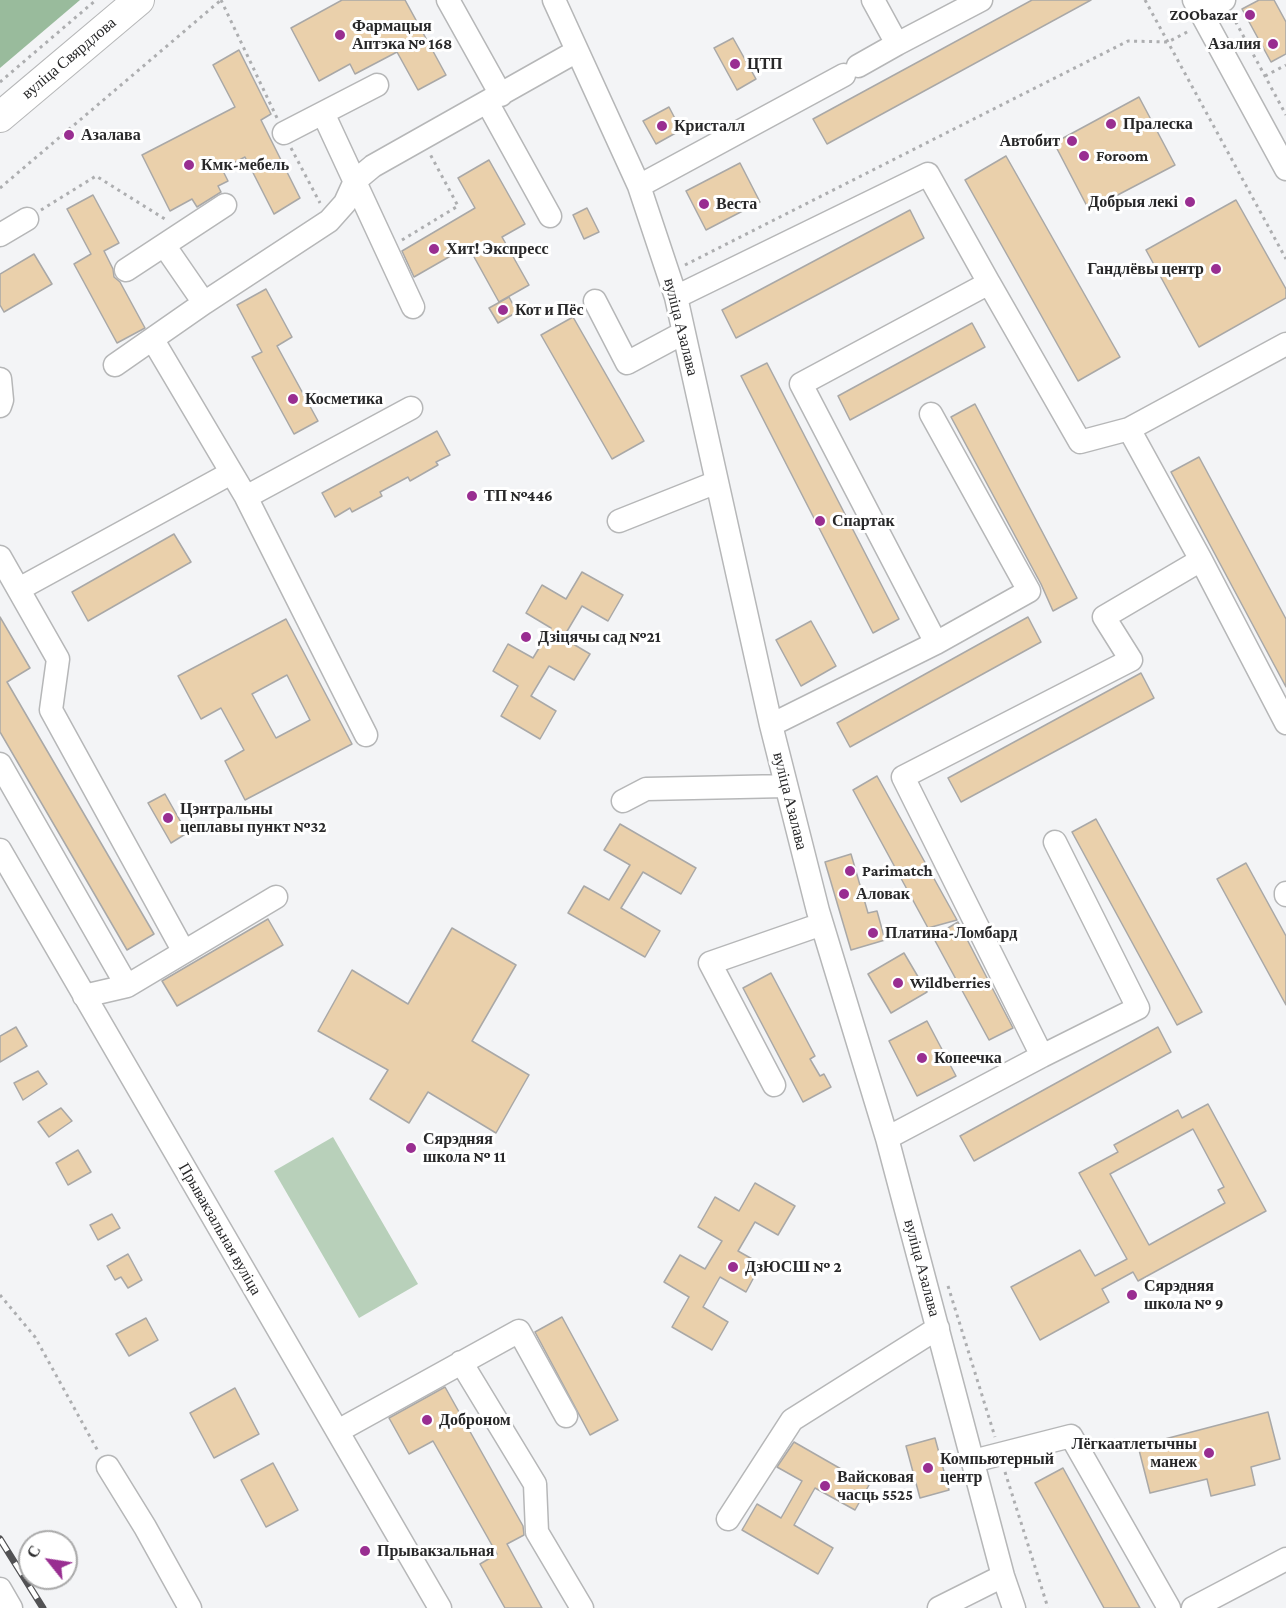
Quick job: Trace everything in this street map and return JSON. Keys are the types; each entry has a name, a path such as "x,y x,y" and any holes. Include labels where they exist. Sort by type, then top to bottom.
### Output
{"main road":[{"name":"вуліца Свярдлова","path":"0,117 139,0"}],"street":[{"path":"448,0 550,216"},
{"name":"вуліца Азалава","path":"554,0 639,186 682,294 683,333 786,786 822,924 887,1138 1003,1576 1014,1608"},
{"path":"873,0 897,44"},
{"path":"639,186 981,0"},
{"path":"1224,0 1200,11 1286,169"},
{"path":"115,365 329,221 345,203 355,181 373,166 577,51"},
{"path":"284,134 377,85"},
{"path":"323,113 413,307"},
{"path":"682,294 928,174 1080,442 1129,429 1286,344"},
{"path":"126,270 225,205"},
{"path":"0,235 27,219"},
{"path":"164,245 204,303"},
{"path":"936,643 801,384 989,283"},
{"path":"595,301 627,363 683,333"},
{"path":"153,340 246,498 366,735"},
{"path":"0,379 2,391 0,406"},
{"path":"246,498 411,408"},
{"path":"771,725 936,643 1029,591 931,414"},
{"path":"1129,429 1201,560 1286,723"},
{"path":"19,589 231,473"},
{"path":"619,521 717,482"},
{"path":"0,557 58,659 51,710 184,952"},
{"path":"1042,1056 903,777 1131,660 1104,617 1201,560"},
{"path":"0,764 127,986"},
{"path":"623,801 646,789 786,786"},
{"path":"887,1138 1138,1008 1055,842"},
{"name":"Прывакзальная вуліца","path":"0,850 440,1608"},
{"path":"84,996 127,986 276,897"},
{"path":"774,1085 710,963 822,924"},
{"path":"728,1518 792,1420 938,1328"},
{"path":"338,1431 519,1331 566,1416"},
{"path":"461,1362 536,1484 537,1532 582,1608"},
{"path":"973,1461 1071,1436 1169,1608"},
{"path":"108,1467 145,1527 190,1608"},
{"path":"1193,1608 1286,1559"},
{"path":"939,1608 1003,1576"},
{"path":"0,1589 11,1608"}],"path":[{"path":"0,82 96,0"},
{"path":"0,188 221,0 284,134 329,221"},
{"path":"1145,0 1286,259"},
{"path":"1224,0 1286,115"},
{"path":"682,294 681,267 1128,42 1168,42 1200,11"},
{"path":"1265,76 1286,65"},
{"path":"386,249 458,206 422,139"},
{"path":"27,219 96,176 184,232"},
{"path":"945,1276 1048,1608"},
{"path":"0,1295 35,1337 108,1467"}],"green space":[{"path":"0,0 80,0 0,68"},
{"path":"333,1137 418,1284 359,1318 274,1171"}],"building":[{"path":"342,0 405,0 446,75 418,90 397,52 355,74 350,64 319,81 291,28"},
{"path":"1032,0 1091,0 827,144 813,119"},
{"path":"1259,0 1274,0 1286,22 1286,54 1271,62 1242,9"},
{"name":"ЦТП","path":"733,38 756,79 737,90 714,48"},
{"path":"239,50 271,114 261,120 300,198 274,214 245,157 222,169 228,181 218,186 221,192 197,207 192,199 170,211 142,155 235,107 213,65"},
{"path":"1139,97 1175,165 1089,210 1054,143"},
{"name":"Кристалл","path":"669,107 681,130 656,144 643,121"},
{"path":"1006,156 1120,357 1078,381 965,180"},
{"path":"489,160 525,224 502,237 529,285 499,302 468,246 414,277 402,251 475,208 458,178"},
{"path":"740,163 760,202 706,230 686,191"},
{"path":"93,195 119,243 104,251 113,269 114,277 120,282 145,328 117,343 74,264 91,254 67,209"},
{"name":"Гандлёвы центр","path":"1236,200 1286,289 1286,298 1199,347 1146,250"},
{"path":"587,208 599,232 584,239 573,215"},
{"path":"910,210 924,238 736,338 722,310"},
{"path":"34,254 52,284 4,312 0,305 0,274"},
{"path":"266,289 292,337 277,346 318,421 294,434 252,357 262,352 237,305"},
{"name":"Кот и Пёс","path":"509,297 517,312 498,323 489,308"},
{"path":"573,317 644,441 612,459 541,335"},
{"path":"972,323 985,347 850,420 838,396"},
{"path":"767,363 899,619 873,633 741,376"},
{"path":"975,404 1077,598 1053,611 1041,584 951,417"},
{"path":"437,431 450,455 436,462 438,465 410,481 408,477 380,492 382,496 352,512 350,508 335,517 322,493"},
{"path":"1199,457 1286,619 1286,687 1171,472"},
{"path":"174,534 191,562 88,621 72,592"},
{"path":"582,572 623,595 608,621 582,606 563,638 590,654 574,680 549,666 531,696 556,711 540,739 501,716 518,686 493,671 508,644 533,658 551,628 526,613 542,585 566,599"},
{"path":"0,617 30,668 7,682 154,934 127,950 0,732"},
{"path":"1028,617 1041,642 850,747 837,723"},
{"path":"286,619 352,744 245,800 225,761 244,750 221,708 201,719 178,676","holes":["287,675 310,720 276,738 252,694"]},
{"path":"811,621 836,666 801,686 776,640"},
{"path":"1141,673 1154,698 961,802 948,778"},
{"path":"877,776 957,920 928,928 853,790"},
{"name":"Цэнтральны цеплавы пункт №32","path":"165,794 187,833 171,843 148,803"},
{"path":"1096,819 1202,1012 1177,1025 1072,832"},
{"path":"620,824 696,868 681,894 643,872 621,908 660,931 645,957 568,913 584,886 609,900 630,865 604,850"},
{"path":"851,854 868,913 877,911 885,940 851,950 825,862"},
{"path":"1246,863 1286,936 1286,1005 1217,879"},
{"path":"268,919 283,945 177,1006 162,981"},
{"path":"958,922 1013,1028 989,1040 933,937"},
{"path":"452,928 516,965 472,1041 529,1075 496,1133 428,1092 409,1123 370,1099 388,1070 318,1031 352,970 408,1004"},
{"name":"Wildberries","path":"904,953 927,992 891,1013 868,974"},
{"path":"771,973 815,1056 810,1059 820,1076 824,1074 831,1087 803,1102 743,988"},
{"name":"Копеечка","path":"927,1021 956,1076 917,1096 889,1041"},
{"path":"16,1027 27,1046 0,1062 0,1036"},
{"path":"1158,1027 1171,1052 974,1161 960,1136"},
{"path":"38,1071 47,1084 23,1100 14,1083"},
{"path":"1208,1104 1266,1211 1138,1281 1133,1272 1102,1289 1109,1302 1040,1340 1011,1287 1080,1250 1095,1276 1127,1259 1079,1173 1118,1152 1114,1145 1178,1110 1182,1118","holes":["1193,1129 1224,1187 1218,1190 1225,1203 1149,1245 1110,1174"]},
{"path":"61,1108 72,1121 49,1137 38,1122"},
{"path":"78,1150 91,1172 68,1185 56,1163"},
{"name":"ДзЮСШ № 2","path":"755,1183 795,1206 778,1235 755,1222 738,1251 761,1264 746,1292 720,1277 703,1307 728,1322 712,1350 672,1327 689,1297 664,1282 680,1255 705,1269 722,1241 698,1227 715,1197 739,1211"},
{"path":"112,1214 120,1228 98,1240 90,1225"},
{"path":"128,1254 142,1280 128,1288 121,1277 115,1280 107,1266"},
{"path":"562,1317 618,1420 590,1435 535,1332"},
{"path":"146,1318 158,1340 129,1356 116,1334"},
{"path":"445,1387 523,1526 524,1535 507,1544 542,1608 505,1608 480,1564 497,1554 433,1441 409,1454 389,1418"},
{"path":"235,1388 259,1434 214,1458 190,1413"},
{"name":"Лёгкаатлетычны манеж","path":"1268,1412 1280,1459 1251,1467 1255,1485 1211,1496 1207,1479 1150,1493 1138,1446"},
{"name":"Компьютерный центр","path":"935,1438 949,1490 920,1498 906,1446"},
{"path":"794,1442 869,1485 855,1510 815,1488 794,1525 833,1548 818,1574 742,1530 757,1504 781,1518 802,1481 777,1467"},
{"path":"273,1463 298,1510 266,1527 241,1480"},
{"path":"1063,1468 1140,1608 1104,1608 1035,1483"}],"railway":[{"path":"0,1539 43,1608"}],"place":[{"name":"ZOObazar","path":"1250,15"},
{"name":"Фармацыя Аптэка № 168","path":"340,35"},
{"name":"Азалия","path":"1273,44"},
{"name":"ЦТП","path":"735,64"},
{"name":"Пралеска","path":"1111,124"},
{"name":"Кристалл","path":"662,126"},
{"name":"Азалава","path":"69,135"},
{"name":"Автобит","path":"1072,141"},
{"name":"Foroom","path":"1084,156"},
{"name":"Кмк-мебель","path":"189,165"},
{"name":"Добрыя лекі","path":"1190,202"},
{"name":"Веста","path":"704,204"},
{"name":"Хит! Экспресс","path":"434,249"},
{"name":"Гандлёвы центр","path":"1216,269"},
{"name":"Кот и Пёс","path":"503,310"},
{"name":"Косметика","path":"293,399"},
{"name":"ТП №446","path":"472,496"},
{"name":"Спартак","path":"820,521"},
{"name":"Дзіцячы сад №21","path":"526,637"},
{"name":"Цэнтральны цеплавы пункт №32","path":"168,818"},
{"name":"Parimatch","path":"850,871"},
{"name":"Аловак","path":"844,894"},
{"name":"Платина-Ломбард","path":"873,933"},
{"name":"Wildberries","path":"898,983"},
{"name":"Копеечка","path":"922,1058"},
{"name":"Сярэдняя школа № 11","path":"411,1148"},
{"name":"ДзЮСШ № 2","path":"733,1267"},
{"name":"Сярэдняя школа № 9","path":"1132,1295"},
{"name":"Доброном","path":"427,1420"},
{"name":"Лёгкаатлетычны манеж","path":"1209,1453"},
{"name":"Компьютерный центр","path":"928,1468"},
{"name":"Вайсковая часць 5525","path":"825,1486"},
{"name":"Прывакзальная","path":"365,1551"}]}
